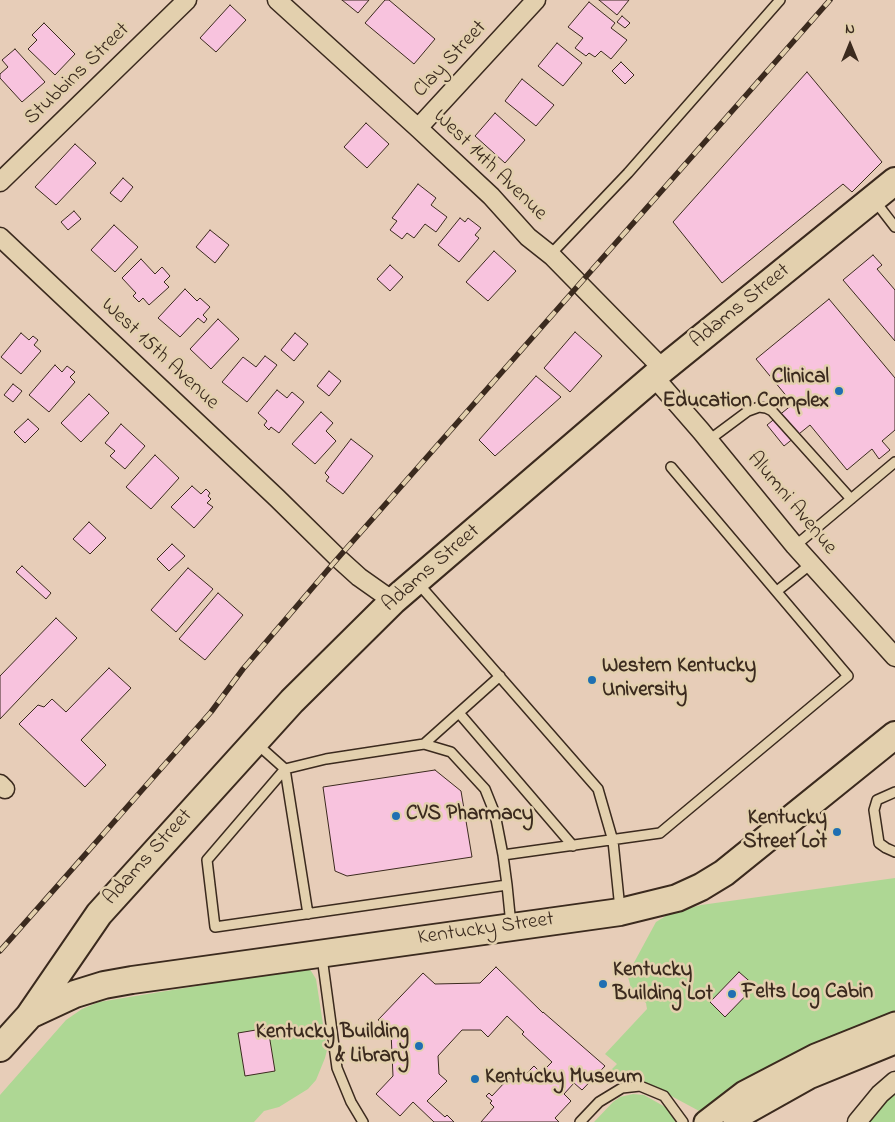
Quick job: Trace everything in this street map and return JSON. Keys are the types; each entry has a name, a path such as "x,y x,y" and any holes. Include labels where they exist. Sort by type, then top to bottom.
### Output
{"main road":[{"name":"Adams Street","path":"29,1016 99,914 292,702 393,601 659,373 895,182"},
{"name":"Kentucky Street","path":"29,1016 75,994 104,985 620,912 676,898 701,887 724,872 895,735"},
{"path":"0,1048 29,1016"}],"street":[{"name":"Stubbins Street","path":"0,182 187,0"},
{"name":"West 14th Avenue","path":"277,0 491,196 528,236 550,254 659,373"},
{"name":"Clay Street","path":"418,128 536,0"},
{"name":"West 15th Avenue","path":"0,237 359,577 393,601"},
{"name":"Alumni Avenue","path":"659,373 709,440 795,546 895,658"},
{"path":"706,1122 744,1092 815,1055 895,1023"},
{"path":"734,1122 809,1078 895,1043"},
{"path":"857,1122 880,1094 895,1081"}],"lane":[{"path":"550,254 628,173 780,0"},
{"path":"874,199 895,227"},
{"path":"709,440 748,411 759,406 766,408 772,411 850,499"},
{"path":"795,546 895,462"},
{"path":"503,854 660,834 848,676 671,467"},
{"path":"777,591 811,564"},
{"path":"416,581 598,789 613,841 620,912"},
{"path":"424,744 500,676"},
{"path":"459,713 573,846"},
{"path":"255,742 285,769 308,914"},
{"path":"507,885 215,927 207,860 285,769 326,759 424,744 451,752 485,789 495,814 503,854 507,885 512,926"},
{"path":"895,792 877,800 874,810 879,843 895,852"},
{"path":"321,953 337,1068 351,1102 363,1122"},
{"path":"580,1122 599,1102 622,1088 640,1086 664,1096 683,1122"}],"green space":[{"path":"895,878 895,1014 701,1112 649,1084 638,1082 622,1084 610,1071 617,1064 605,1054 647,1009 646,1003 631,988 628,977 656,922 669,914 701,905"},
{"path":"307,968 316,979 327,1050 325,1058 316,1080 308,1089 279,1107 264,1111 254,1122 0,1122 0,1095 66,1020 82,1009 99,1002"},
{"path":"895,1088 895,1122 864,1122"},
{"path":"633,1094 644,1095 667,1108 673,1113 675,1122 594,1122 613,1102 620,1097"}],"building":[{"path":"342,0 369,0 358,13"},
{"path":"385,0 389,0 435,39 414,64 365,23"},
{"path":"599,0 629,0 617,15"},
{"path":"589,2 615,23 611,28 627,40 611,59 601,51 595,57 589,53 586,56 575,48 583,38 568,27"},
{"path":"230,5 246,20 216,52 200,38"},
{"path":"622,16 630,23 625,28 617,22"},
{"path":"44,23 75,54 55,75 28,49 37,40 32,35"},
{"path":"557,43 582,63 563,86 538,66"},
{"path":"15,49 45,82 22,102 0,78 0,74 8,67 2,60"},
{"path":"621,62 634,75 625,84 612,71"},
{"path":"807,72 882,162 852,192 843,184 722,283 673,222"},
{"path":"522,79 554,105 536,126 505,101"},
{"path":"495,113 525,140 505,163 475,136"},
{"path":"366,123 389,144 367,168 344,147"},
{"path":"75,144 96,163 56,205 35,187"},
{"path":"123,178 133,187 121,202 110,193"},
{"path":"418,184 436,198 431,205 447,217 436,232 425,224 414,238 407,233 402,239 390,230 397,221 392,218"},
{"path":"74,211 81,219 68,230 61,222"},
{"path":"460,218 465,222 468,218 481,228 475,235 479,238 459,262 438,245"},
{"path":"114,225 138,247 115,272 91,250"},
{"path":"210,230 229,245 215,263 196,247"},
{"path":"494,251 516,271 488,301 466,282"},
{"path":"873,255 882,265 877,269 895,290 895,341 843,280"},
{"path":"141,259 155,274 162,267 170,276 164,282 169,287 149,305 143,298 139,302 133,296 136,293 122,278"},
{"path":"390,265 403,277 390,291 377,279"},
{"path":"185,289 197,301 200,298 210,307 203,315 207,319 204,323 198,318 180,337 158,318"},
{"name":"Clinical Education Complex","path":"829,299 895,378 895,430 882,441 890,450 879,459 872,449 847,470 810,425 784,446 767,425 793,404 756,359"},
{"path":"218,319 239,339 211,369 190,349"},
{"path":"575,332 602,356 570,392 544,368"},
{"path":"21,333 29,340 33,336 38,340 34,345 41,351 21,374 1,357"},
{"path":"295,333 308,344 294,361 281,350"},
{"path":"265,356 277,365 247,402 222,382 243,357 256,367"},
{"path":"55,365 62,372 67,366 75,372 70,377 75,382 49,412 29,395"},
{"path":"329,371 341,381 329,396 317,386"},
{"path":"536,376 561,397 495,456 479,440"},
{"path":"13,384 22,391 13,402 4,395"},
{"path":"277,390 287,398 292,392 304,402 279,433 271,427 269,430 264,425 267,421 258,413"},
{"path":"89,394 109,413 81,442 61,423"},
{"path":"321,412 333,423 326,431 336,441 315,464 292,444"},
{"path":"28,419 39,429 25,443 14,432"},
{"path":"121,424 145,446 125,469 110,456 115,451 105,443"},
{"path":"351,439 373,456 343,494 326,481 329,477 325,473"},
{"path":"155,455 179,478 151,509 126,487"},
{"path":"192,486 201,494 206,489 210,493 208,496 211,499 207,503 213,507 194,528 171,507"},
{"path":"89,522 106,538 90,554 73,539"},
{"path":"172,544 185,556 169,571 157,559"},
{"path":"22,566 51,593 46,599 16,572"},
{"path":"188,568 213,589 176,632 151,610"},
{"path":"218,593 243,615 205,660 179,639"},
{"path":"56,618 77,638 0,719 0,676"},
{"path":"109,668 131,688 81,740 106,765 85,787 19,724 38,705 44,707 52,699 66,712"},
{"name":"CVS Pharmacy","path":"435,770 461,791 472,857 347,876 335,871 323,787"},
{"name":"Kentucky Building & Library","path":"496,967 543,1013 605,1066 582,1090 574,1083 564,1094 571,1101 555,1118 559,1122 481,1122 494,1107 490,1103 492,1101 486,1096 489,1093 492,1096 506,1081 503,1078 506,1075 517,1083 534,1066 541,1073 552,1062 522,1034 524,1032 507,1016 488,1037 481,1030 462,1030 438,1056 439,1074 447,1081 427,1101 445,1117 447,1115 454,1122 434,1122 413,1102 400,1116 376,1094 393,1076 391,1032 378,1020 423,973 435,984 480,983"},
{"name":"Felts Log Cabin","path":"739,972 755,986 725,1017 710,1002"},
{"path":"268,1028 275,1071 245,1076 238,1033"}],"railway":[{"path":"0,951 211,712 243,669 338,558 830,0"}],"place":[{"name":"Clinical Education Complex","path":"839,391"},
{"name":"Western Kentucky University","path":"592,680"},
{"name":"CVS Pharmacy","path":"396,816"},
{"name":"Kentucky Street Lot","path":"837,832"},
{"name":"Kentucky Building Lot","path":"603,984"},
{"name":"Felts Log Cabin","path":"732,994"},
{"name":"Kentucky Building & Library","path":"419,1046"},
{"name":"Kentucky Museum","path":"475,1079"}]}
